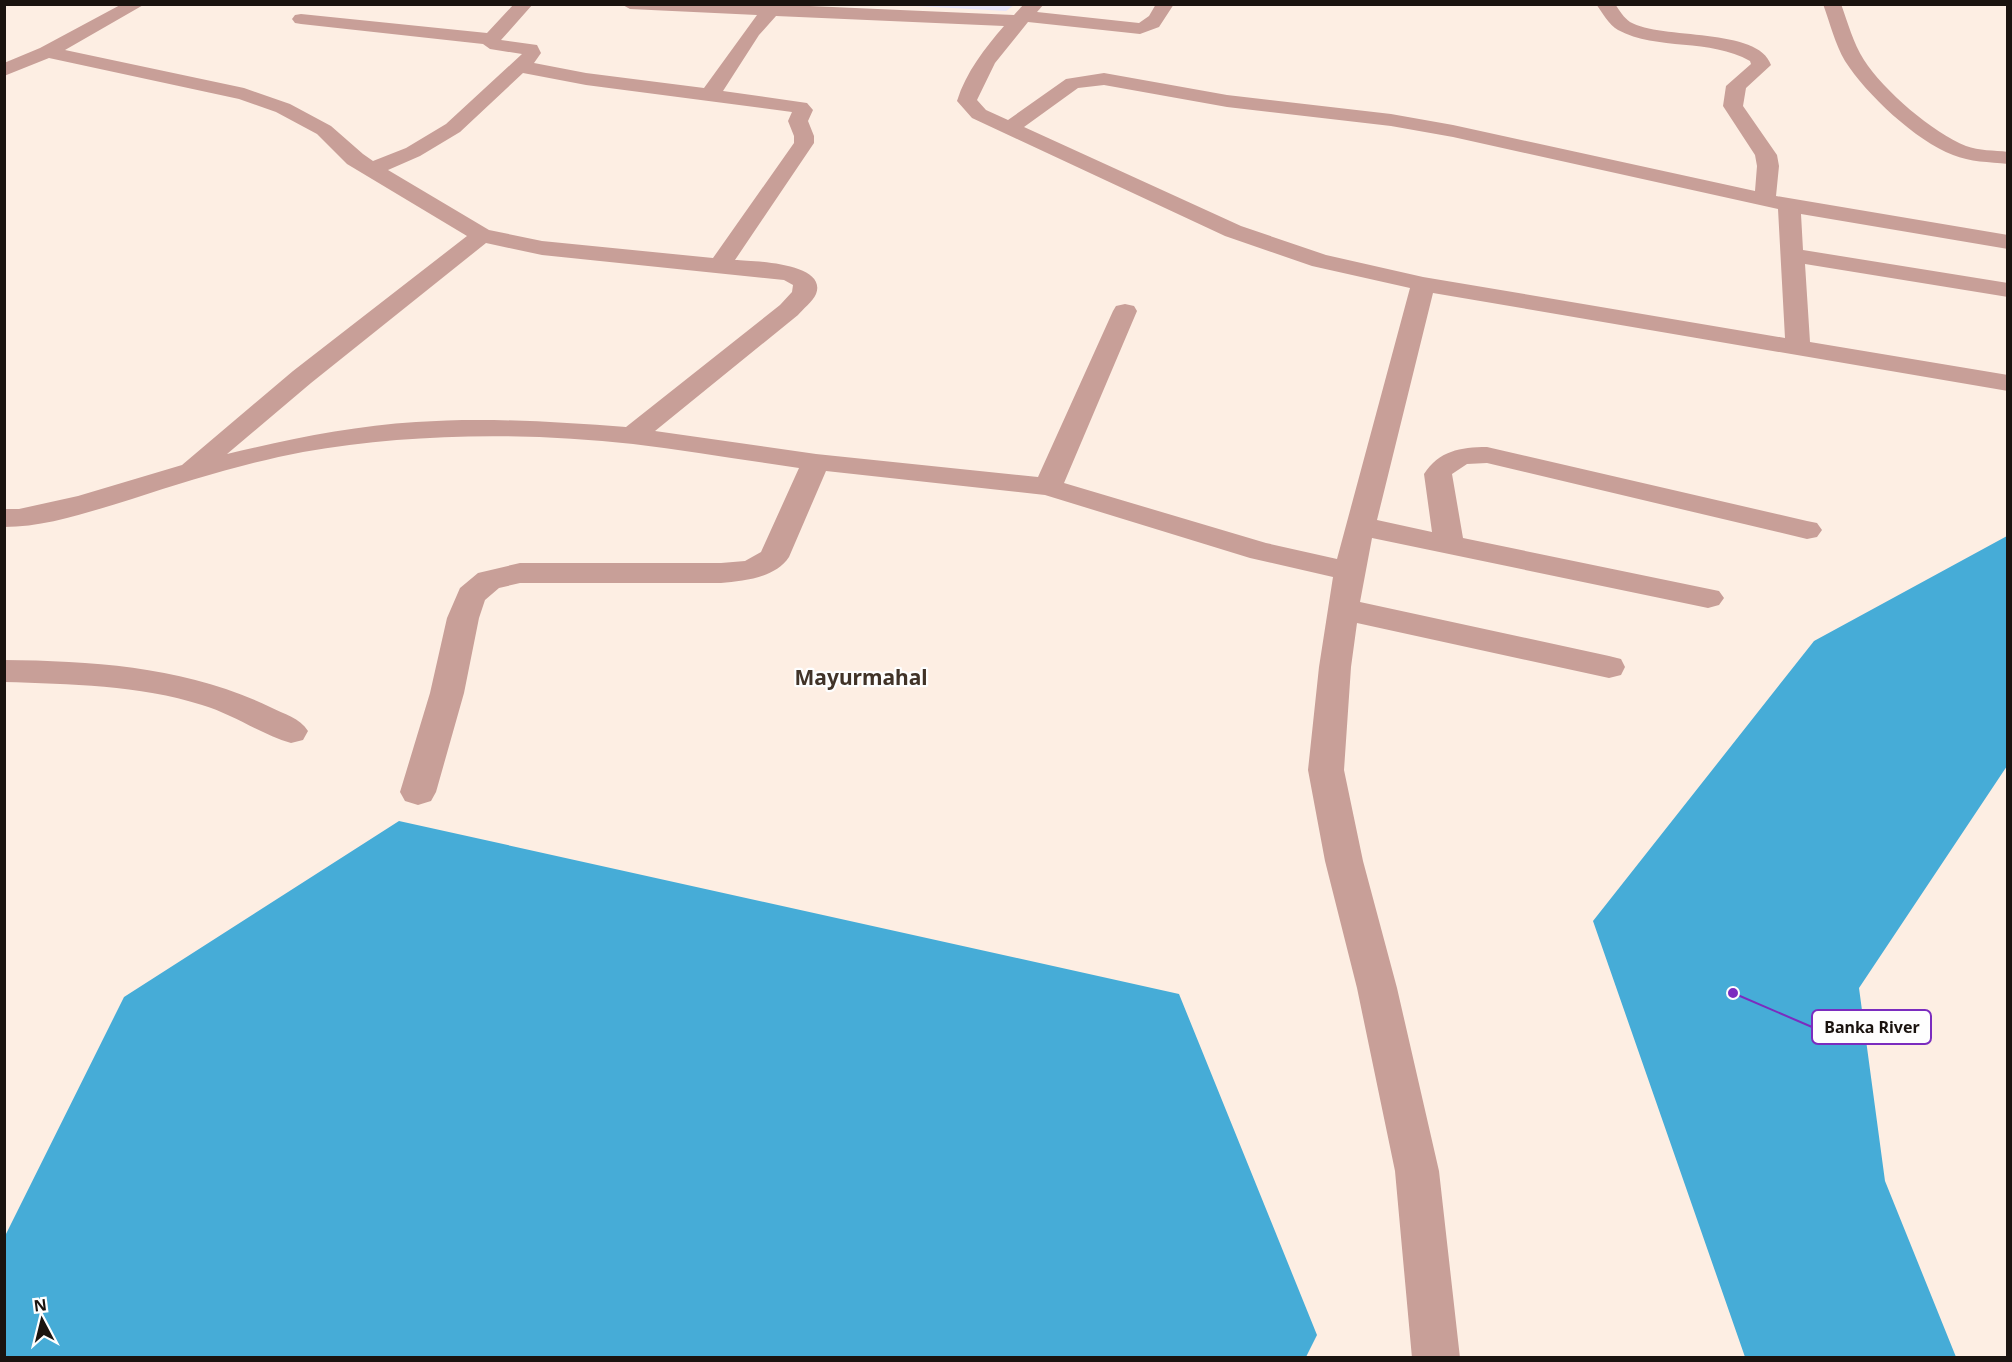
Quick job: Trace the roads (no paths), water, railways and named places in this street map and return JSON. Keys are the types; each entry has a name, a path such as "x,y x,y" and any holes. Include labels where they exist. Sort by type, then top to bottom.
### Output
{"street":[{"path":"4,70 47,52 136,4"},
{"path":"492,39 524,4"},
{"path":"630,4 771,11 1025,14 1140,28 1157,21 1165,4"},
{"path":"1605,4 1622,25 1641,32 1722,44 1745,50 1759,58 1761,65 1736,86 1733,106 1766,155 1768,165 1765,200"},
{"path":"1832,4 1854,61 1872,84 1896,105 1957,150 2007,158"},
{"path":"708,96 726,76 754,26 771,11"},
{"path":"1025,14 970,86 967,101 979,114 1233,231 1320,261 1423,284 2007,383"},
{"path":"301,19 492,39"},
{"path":"372,169 413,152 453,128 532,52 530,49 496,45 492,43 492,39"},
{"path":"47,52 244,94 283,108 324,130 355,159 482,235 542,248 791,274 805,282 804,293 789,310 632,436"},
{"path":"519,66 586,79 708,96 793,104 803,110 798,121 804,136 804,143 720,265"},
{"path":"1009,128 1073,83 1104,79 1227,101 1391,120 1454,130 1789,205 2007,242"},
{"path":"1789,205 1798,348"},
{"path":"189,472 302,377 482,235"},
{"path":"1792,255 2007,290"},
{"path":"1423,284 1349,571 1335,667 1326,770 1344,861 1377,988 1417,1171 1436,1358"},
{"path":"1048,487 1125,311"},
{"path":"4,518 19,518 84,504 189,472 303,444 416,430 534,429 632,436 816,462 1048,487 1261,551 1349,571"},
{"path":"1449,545 1438,474 1444,464 1464,455 1487,455 1807,530"},
{"path":"418,792 447,693 463,618 471,595 489,580 520,573 721,573 742,572 763,566 774,557 816,462"},
{"path":"1360,526 1708,598"},
{"path":"1343,609 1610,667"},
{"path":"4,671 47,671 159,682 208,694 291,731"}],"water":[{"path":"2007,536 2007,766 1859,988 1885,1181 1956,1357 1745,1357 1593,921 1814,641"},
{"path":"399,821 1179,994 1317,1335 1306,1357 5,1357 5,1236 124,997"}],"place":[{"name":"Banka River","path":"1733,993"}],"district":[{"name":"Mayurmahal","path":"861,677"}]}
